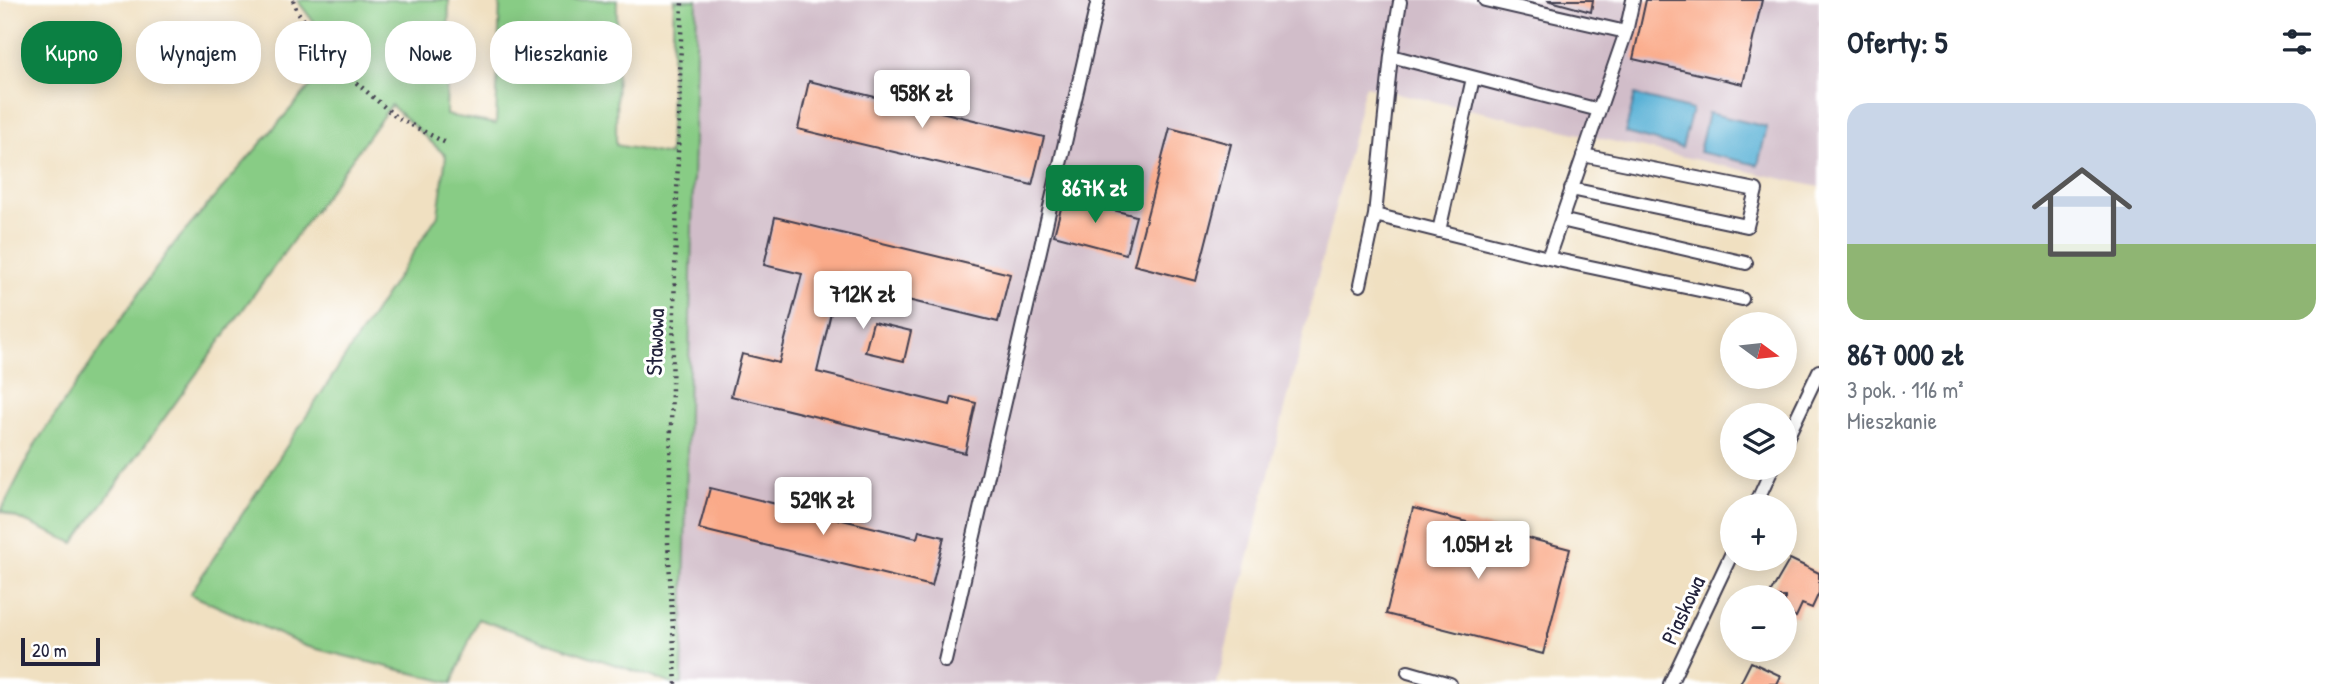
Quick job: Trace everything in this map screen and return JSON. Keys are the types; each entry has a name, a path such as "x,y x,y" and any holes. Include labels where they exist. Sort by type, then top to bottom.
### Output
{"lane":[{"path":"945,661 1098,0"},
{"path":"1485,0 1626,33"},
{"path":"1548,258 1626,33 1633,0"},
{"path":"1360,285 1375,215 1397,1"},
{"path":"1391,56 1599,110"},
{"path":"1439,231 1473,78"},
{"path":"1571,190 1747,226 1756,190 1583,155"},
{"path":"1375,215 1548,258 1742,299"},
{"path":"1561,220 1746,264"},
{"path":"1797,417 1818,373"},
{"name":"Piaskowa","path":"1671,684 1724,571"},
{"path":"1408,672 1450,684"}],"path":[{"path":"293,0 297,11 344,72 396,117 446,143"},
{"name":"Stawowa","path":"676,684 667,542 682,0"}],"shaded area":[{"path":"697,0 1819,0 1819,187 1365,86 1217,684 682,684"}],"green space":[{"path":"297,0 449,0 448,21 385,21 385,84 447,84 446,115 496,124 497,84 616,84 616,145 669,155 674,0 697,0 682,684 673,684 478,619 452,683 305,646 190,594 438,215 446,156 391,105 74,543 1,511 36,443 168,251 312,84 371,84 371,21 313,21"},
{"path":"500,0 617,0 617,21 499,21"}],"water":[{"path":"1635,95 1692,110 1682,148 1625,133"},
{"path":"1708,113 1767,127 1758,165 1699,152"}],"building":[{"path":"1547,0 1593,0 1591,12"},
{"path":"1646,0 1762,0 1743,84 1633,59"},
{"path":"920,75 948,82 941,112 1044,137 1032,185 798,129 809,81 912,106"},
{"path":"1170,128 1231,144 1196,281 1134,265"},
{"path":"1064,197 1136,216 1126,254 1054,235"},
{"path":"775,217 1010,274 998,322 838,283 817,372 950,405 952,397 976,403 965,453 731,396 742,354 779,363 802,274 764,265"},
{"path":"873,322 911,331 904,361 865,352"},
{"path":"710,488 917,538 919,531 944,537 932,586 699,529"},
{"path":"1413,508 1570,549 1543,654 1386,614"},
{"path":"1797,562 1819,573 1819,593 1812,608 1802,604 1797,615 1797,585 1775,585 1783,571 1797,571"},
{"path":"1751,662 1781,676 1777,684 1740,684"}]}
